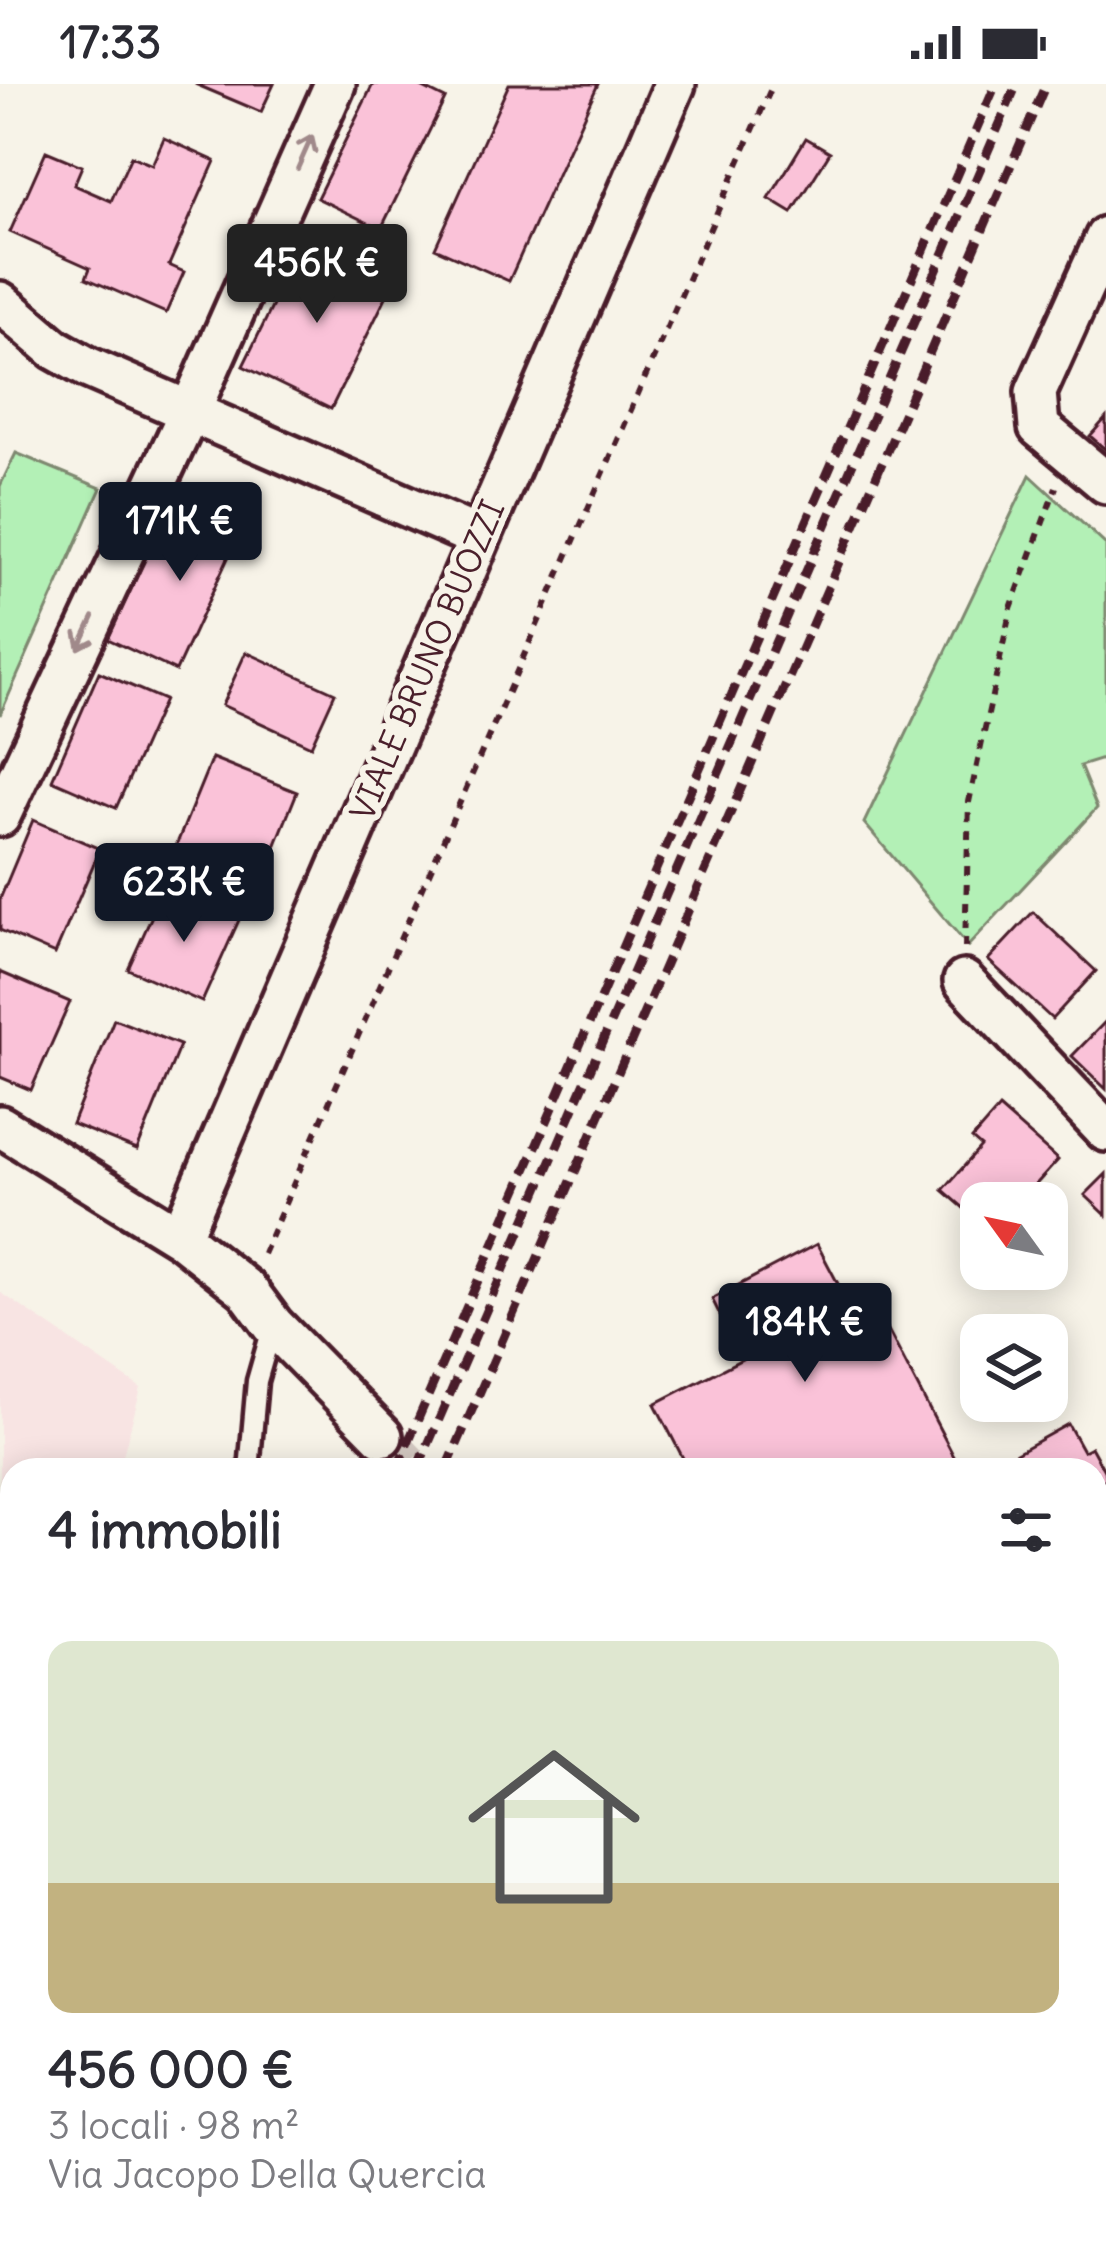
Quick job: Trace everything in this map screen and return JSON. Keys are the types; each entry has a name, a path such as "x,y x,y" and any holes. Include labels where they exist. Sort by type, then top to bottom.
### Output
{"street":[{"path":"0,816 189,413 335,84"},
{"name":"VIALE BRUNO BUOZZI","path":"180,1237 675,84"},
{"path":"1106,237 1036,392 1054,440 1106,483"},
{"path":"0,302 55,349 87,367 480,538"},
{"path":"964,981 1106,1132"},
{"path":"0,1126 180,1237 248,1290 273,1324 382,1436"}],"lane":[{"path":"251,1458 257,1381 273,1324"}],"path":[{"path":"248,1290 773,84"},
{"path":"964,981 969,802 1054,440"}],"shaded area":[{"path":"0,1292 141,1388 122,1458 0,1458"}],"green space":[{"path":"16,453 101,488 0,715 0,486"},
{"path":"1030,475 1106,545 1106,758 1080,766 1097,808 968,946 864,823"}],"building":[{"path":"195,84 274,84 261,112"},
{"path":"373,84 415,84 445,99 381,229 317,198"},
{"path":"509,84 598,84 509,281 435,248"},
{"path":"164,138 215,161 169,265 184,272 166,313 86,278 90,268 10,232 46,151 82,166 74,185 111,201 131,156 152,165"},
{"path":"806,138 830,152 792,213 769,199"},
{"path":"303,244 391,287 331,409 243,366"},
{"path":"1106,418 1106,450 1090,436"},
{"path":"208,488 251,508 176,671 108,639 150,548 175,559"},
{"path":"246,652 335,693 311,746 222,705"},
{"path":"99,672 164,700 116,808 52,780"},
{"path":"212,758 297,792 262,879 176,846"},
{"path":"33,820 100,849 55,954 0,930 0,899"},
{"path":"165,887 239,920 202,1002 128,969"},
{"path":"1033,912 1096,971 1052,1019 988,960"},
{"path":"0,972 70,1002 31,1090 0,1077"},
{"path":"114,1019 180,1045 137,1150 72,1124"},
{"path":"1106,1021 1106,1089 1072,1056"},
{"path":"999,1108 1058,1160 1038,1182 960,1182 960,1205 943,1190 981,1147 972,1139"},
{"path":"1106,1174 1106,1215 1085,1195"},
{"path":"817,1244 854,1314 874,1303 955,1458 683,1458 655,1404 742,1359 712,1299"},
{"path":"1068,1424 1083,1451 1091,1447 1097,1458 1019,1458 1016,1453"}],"tunnel":[{"path":"382,1436 403,1458"}],"railway":[{"path":"401,1458 996,84"},
{"path":"422,1458 1017,84"},
{"path":"451,1458 1046,84"}]}
